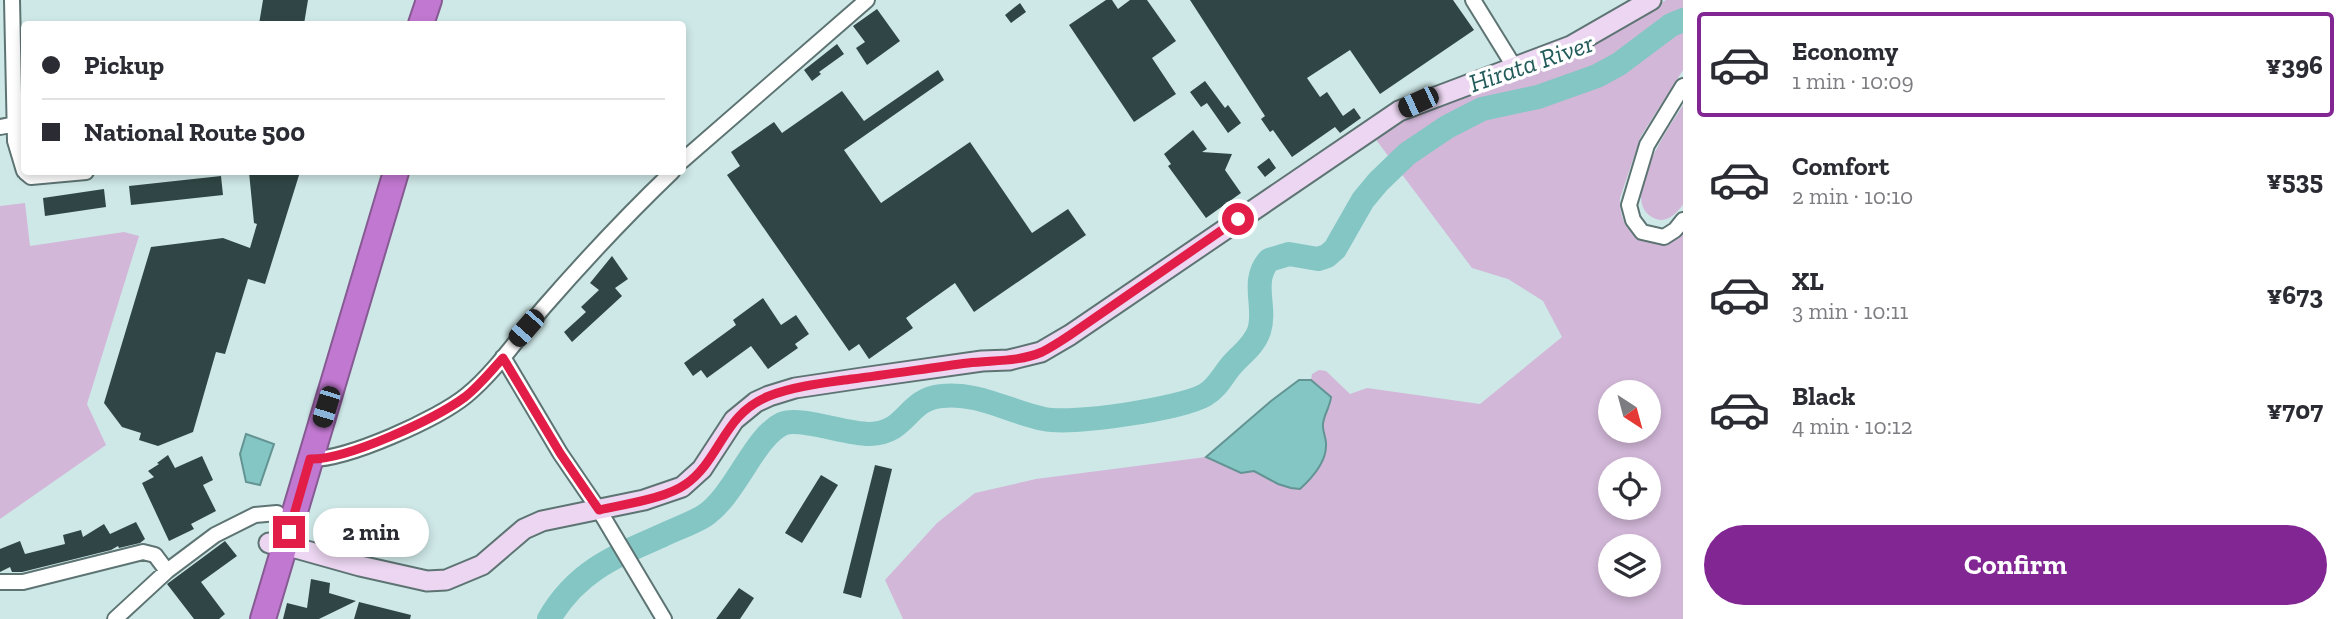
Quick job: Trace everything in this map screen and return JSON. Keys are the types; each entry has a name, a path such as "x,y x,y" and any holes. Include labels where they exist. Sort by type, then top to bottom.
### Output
{"highway":[{"path":"422,21 429,0"},
{"path":"440,21 446,0"},
{"path":"263,619 277,544 277,513 377,175"},
{"path":"246,619 310,459 395,175"}],"street":[{"path":"12,0 15,141 21,162"},
{"path":"686,158 867,0"},
{"path":"1473,0 1515,68"},
{"path":"277,544 427,581 446,580 482,565 524,528 558,517 660,495 685,484 702,469 734,420 756,402 769,396 795,388 935,367 1009,360 1041,352 1399,111 1570,46 1651,0"},
{"path":"1683,86 1647,145 1629,205 1633,220 1642,232 1664,237 1675,230 1683,220"},
{"path":"0,127 16,124"},
{"path":"29,175 53,175"},
{"path":"310,459 324,460 376,443 440,412 464,397 503,358 587,258 669,175"},
{"path":"503,358 560,453 612,530 664,619"},
{"path":"115,619 167,571 215,535 255,515 277,513"},
{"path":"0,582 23,582 143,552 155,555 167,571"}],"shaded area":[{"path":"1666,0 1683,0 1683,70 1641,136 1620,198 1625,223 1639,238 1660,241 1683,231 1683,619 903,619 885,580 937,523 975,493 1036,479 1206,457 1241,473 1254,471 1278,484 1300,488 1320,465 1326,447 1322,427 1330,405 1321,387 1311,380 1312,374 1319,370 1326,371 1350,394 1367,388 1480,404 1562,337 1543,301 1508,279 1472,268 1374,137 1410,112 1570,56"},
{"path":"1683,105 1683,205 1675,214 1660,220 1645,211 1641,198 1643,182 1658,146"},
{"path":"25,203 30,246 124,232 139,236 87,404 106,445 0,519 0,206"}],"water":[{"path":"1299,380 1311,380 1331,397 1323,424 1326,443 1324,458 1300,489 1278,484 1254,471 1241,473 1206,457 1271,401"},
{"path":"246,434 274,444 260,485 246,482 240,454"}],"building":[{"path":"263,0 308,0 304,21 260,21"},
{"path":"1106,0 1112,0 1118,9 1130,0 1147,0 1176,41 1152,58 1176,94 1134,122 1069,25"},
{"path":"1190,0 1453,0 1474,30 1380,94 1350,50 1307,78 1320,97 1327,92 1343,116 1354,108 1361,118 1340,133 1335,127 1292,157 1273,130 1270,132 1261,119 1265,116"},
{"path":"1020,3 1026,12 1011,23 1005,15"},
{"path":"877,9 900,41 867,65 856,48 865,42 853,26"},
{"path":"837,44 844,54 819,72 821,74 812,81 804,70"},
{"path":"938,70 944,80 844,150 881,203 970,142 1032,233 1068,209 1086,235 974,312 955,283 906,318 913,328 869,359 859,344 849,351 727,175 740,166 731,152 774,122 782,133 842,91 864,121"},
{"path":"1205,81 1225,108 1228,105 1241,123 1228,133 1207,103 1201,107 1190,92"},
{"path":"1193,130 1207,149 1202,152 1232,154 1225,170 1241,193 1206,218 1168,166 1171,164 1164,154"},
{"path":"1269,158 1276,168 1265,177 1257,167"},
{"path":"249,175 299,175 265,284 248,279 225,354 216,352 193,432 158,446 139,440 141,433 122,427 104,403 151,247 223,238 250,248 257,224 254,223"},
{"path":"221,176 223,195 131,205 129,186"},
{"path":"104,189 106,207 45,216 43,198"},
{"path":"612,256 628,279 615,288 622,296 572,342 564,332 586,312 581,307 599,290 590,283"},
{"path":"763,298 781,325 796,315 809,334 795,344 798,348 768,369 751,346 707,378 701,370 693,376 684,363 736,325 733,320"},
{"path":"168,455 175,468 202,456 213,480 203,485 216,511 191,524 194,529 169,541 142,483 154,477 148,471"},
{"path":"875,465 892,469 861,598 843,593"},
{"path":"821,475 838,485 802,543 785,533"},
{"path":"136,522 145,539 140,543 119,548 118,546 22,572 12,572 10,567 0,572 0,549 20,541 25,554 65,544 63,535 81,530 83,537 104,524 110,534"},
{"path":"225,541 237,556 201,582 225,614 219,619 194,619 167,584"},
{"path":"311,579 330,583 329,593 356,601 319,619 283,619 287,603 307,608"},
{"path":"739,588 754,598 740,619 716,619"},
{"path":"359,602 411,615 410,619 354,619"}],"waterway":[{"name":"Hirata River","path":"549,619 571,589 597,568 627,551 699,519 715,507 762,441 782,424 800,422 861,434 883,432 900,422 921,403 942,396 969,397 1044,419 1077,420 1173,406 1205,395 1216,386 1257,336 1261,322 1261,277 1269,260 1289,254 1318,259 1327,256 1335,249 1363,200 1378,182 1407,154 1447,127 1482,109 1538,97 1597,76 1619,64 1671,25 1683,20"}],"route":[{"path":"289,532 310,459 324,460 376,443 440,412 474,389 503,358 560,453 599,510 660,495 685,484 702,469 734,420 756,402 769,396 795,388 982,361 1009,360 1041,352 1070,335 1238,219"}]}
